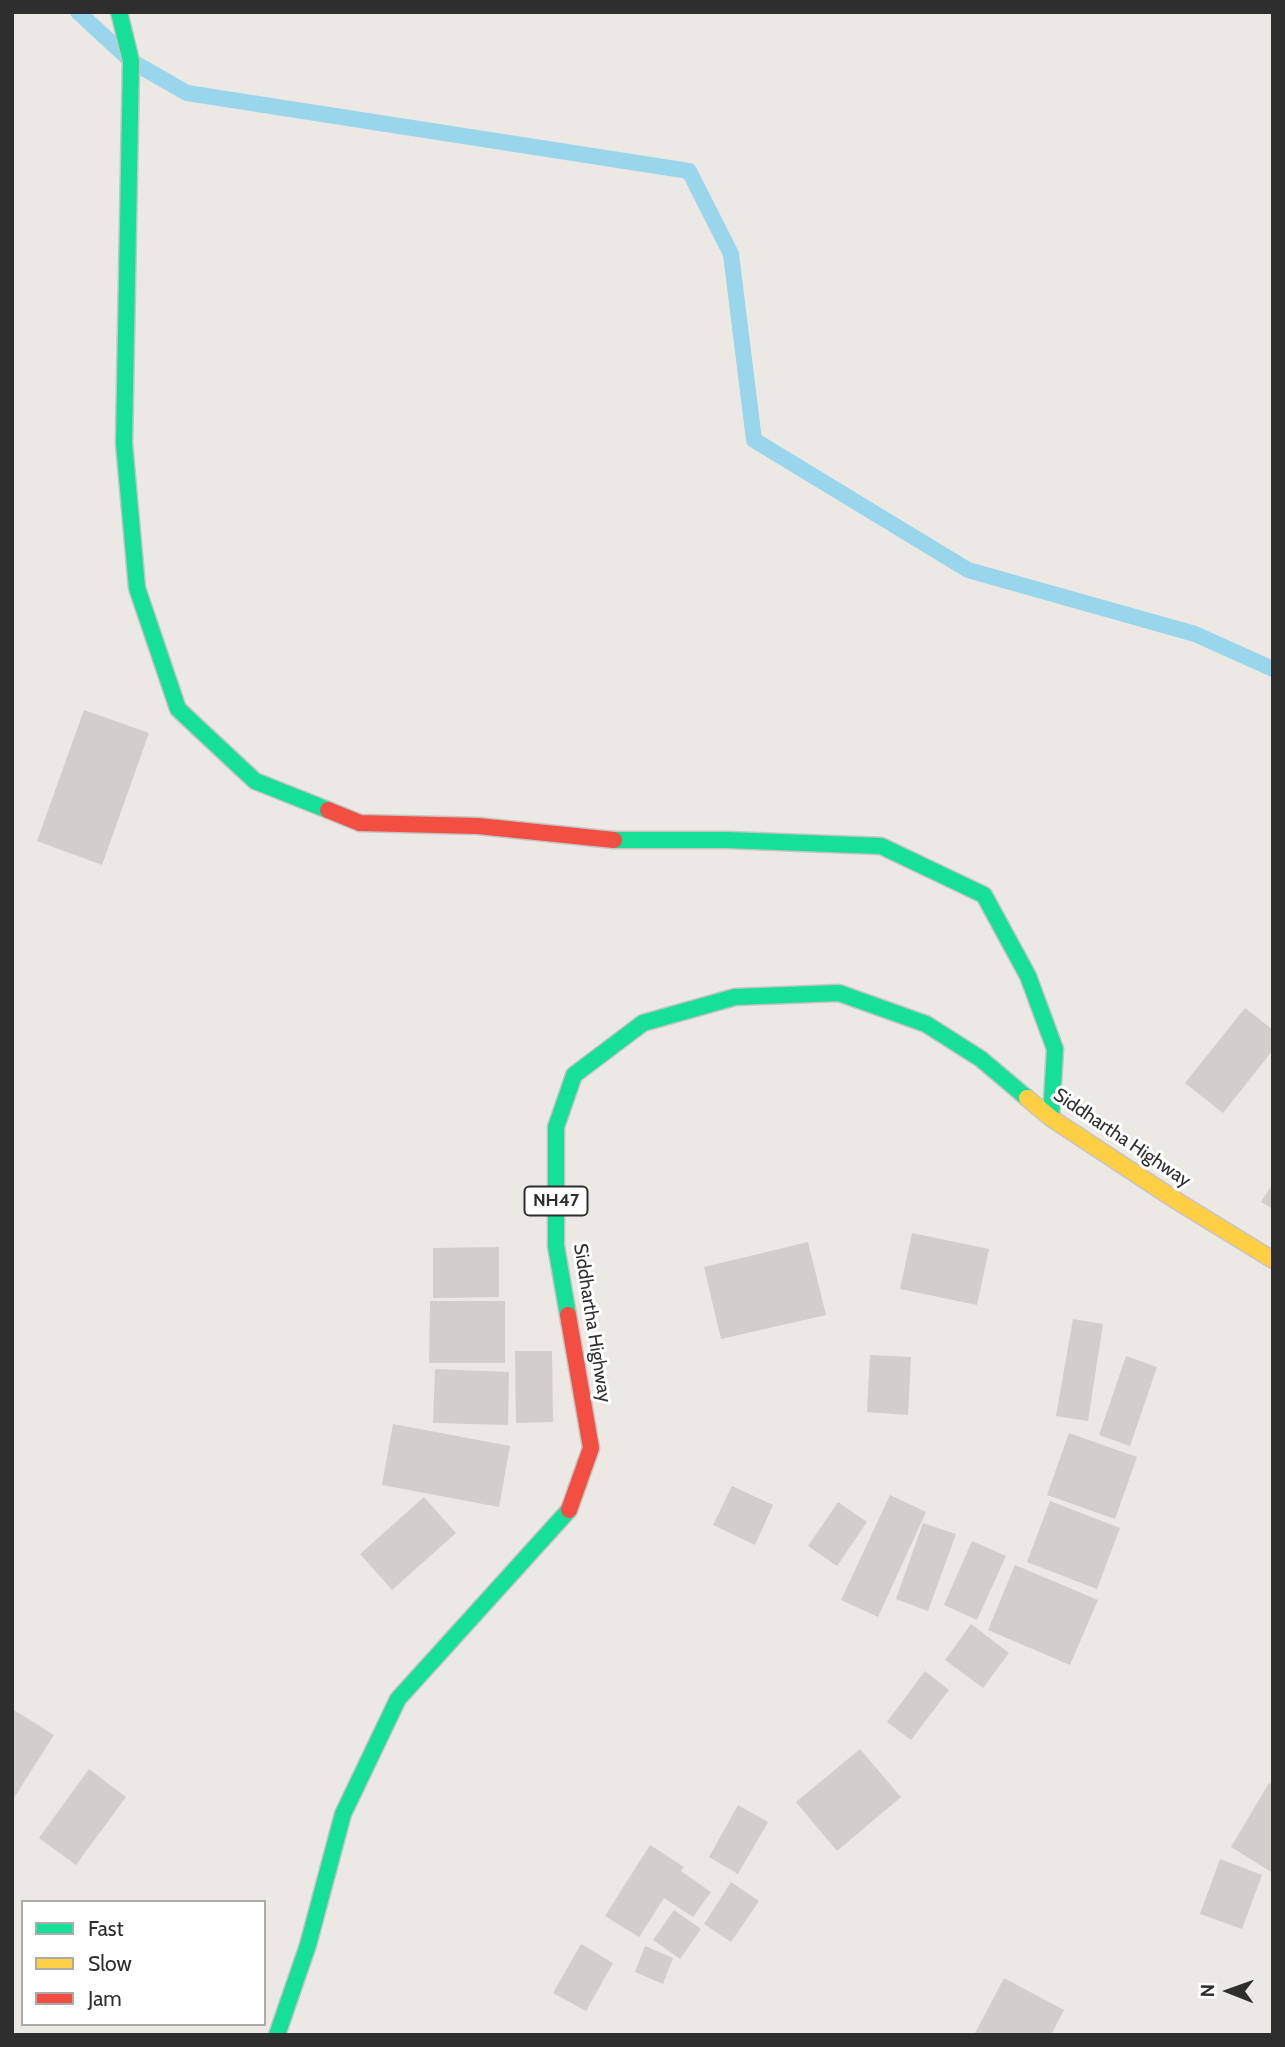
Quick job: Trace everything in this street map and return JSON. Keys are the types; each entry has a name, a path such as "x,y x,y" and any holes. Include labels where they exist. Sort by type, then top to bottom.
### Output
{"main road":[{"path":"119,12 131,61 125,456 137,588 177,709 255,781 360,823 478,826 620,841 727,840 881,846 984,895 1028,976 1055,1049 1051,1118"},
{"name":"Siddhartha Highway","path":"277,2035 308,1945 343,1814 398,1699 568,1511 591,1448 556,1246 556,1127 574,1075 643,1023 735,998 839,993 926,1024 981,1059 1051,1118 1273,1260"}],"building":[{"path":"84,710 149,733 102,865 37,841"},
{"path":"1245,1008 1273,1030 1273,1050 1223,1113 1185,1083"},
{"path":"1273,1183 1273,1209 1261,1202"},
{"path":"912,1233 989,1249 977,1305 900,1289"},
{"path":"808,1242 826,1315 721,1339 704,1267"},
{"path":"499,1247 499,1297 433,1298 433,1248"},
{"path":"430,1301 505,1301 505,1363 429,1363"},
{"path":"1073,1319 1103,1324 1088,1421 1056,1416"},
{"path":"515,1351 552,1351 553,1422 516,1423"},
{"path":"870,1355 911,1357 908,1415 867,1412"},
{"path":"1126,1356 1157,1367 1130,1446 1099,1435"},
{"path":"435,1369 509,1372 508,1425 433,1423"},
{"path":"393,1424 510,1446 499,1507 382,1485"},
{"path":"1069,1433 1137,1457 1115,1519 1047,1495"},
{"path":"732,1486 773,1505 755,1545 713,1525"},
{"path":"890,1495 926,1512 878,1617 841,1600"},
{"path":"424,1497 456,1533 392,1590 360,1554"},
{"path":"1050,1501 1120,1528 1097,1589 1027,1562"},
{"path":"838,1502 867,1522 837,1566 808,1546"},
{"path":"923,1523 956,1534 928,1611 896,1599"},
{"path":"972,1541 1006,1556 977,1620 944,1605"},
{"path":"1015,1565 1098,1600 1070,1665 988,1630"},
{"path":"971,1624 1009,1653 983,1688 945,1660"},
{"path":"925,1671 949,1690 911,1740 887,1722"},
{"path":"14,1710 54,1735 12,1801 12,1714"},
{"path":"860,1749 901,1797 837,1851 796,1802"},
{"path":"89,1769 126,1797 76,1865 39,1838"},
{"path":"1269,1783 1273,1785 1273,1873 1231,1847"},
{"path":"738,1805 768,1822 738,1874 709,1857"},
{"path":"650,1845 684,1867 681,1871 711,1892 693,1917 664,1898 639,1937 605,1916"},
{"path":"1220,1859 1262,1875 1242,1929 1200,1914"},
{"path":"731,1882 759,1901 731,1942 704,1924"},
{"path":"674,1910 701,1929 680,1959 653,1940"},
{"path":"581,1944 613,1963 586,2011 553,1993"},
{"path":"645,1946 673,1958 663,1984 635,1972"},
{"path":"1004,1978 1064,2010 1051,2035 974,2035"}],"waterway":[{"path":"78,12 131,61 187,93 689,171 731,254 754,440 968,570 1195,634 1273,669"}],"traffic: fast":[{"path":"119,12 131,61 124,443 137,588 178,709 255,781 328,810"},
{"path":"614,840 727,840 881,846 984,895 1028,976 1055,1049 1051,1118"},
{"path":"568,1315 556,1246 556,1127 574,1075 643,1023 735,997 839,993 926,1024 981,1059 1027,1098"},
{"path":"277,2035 308,1945 343,1814 398,1699 569,1510"}],"traffic: slow":[{"path":"1027,1098 1051,1118 1177,1201 1273,1260"}],"traffic: jam":[{"path":"328,810 360,823 478,826 614,840"},
{"path":"568,1315 591,1448 569,1510"}]}
